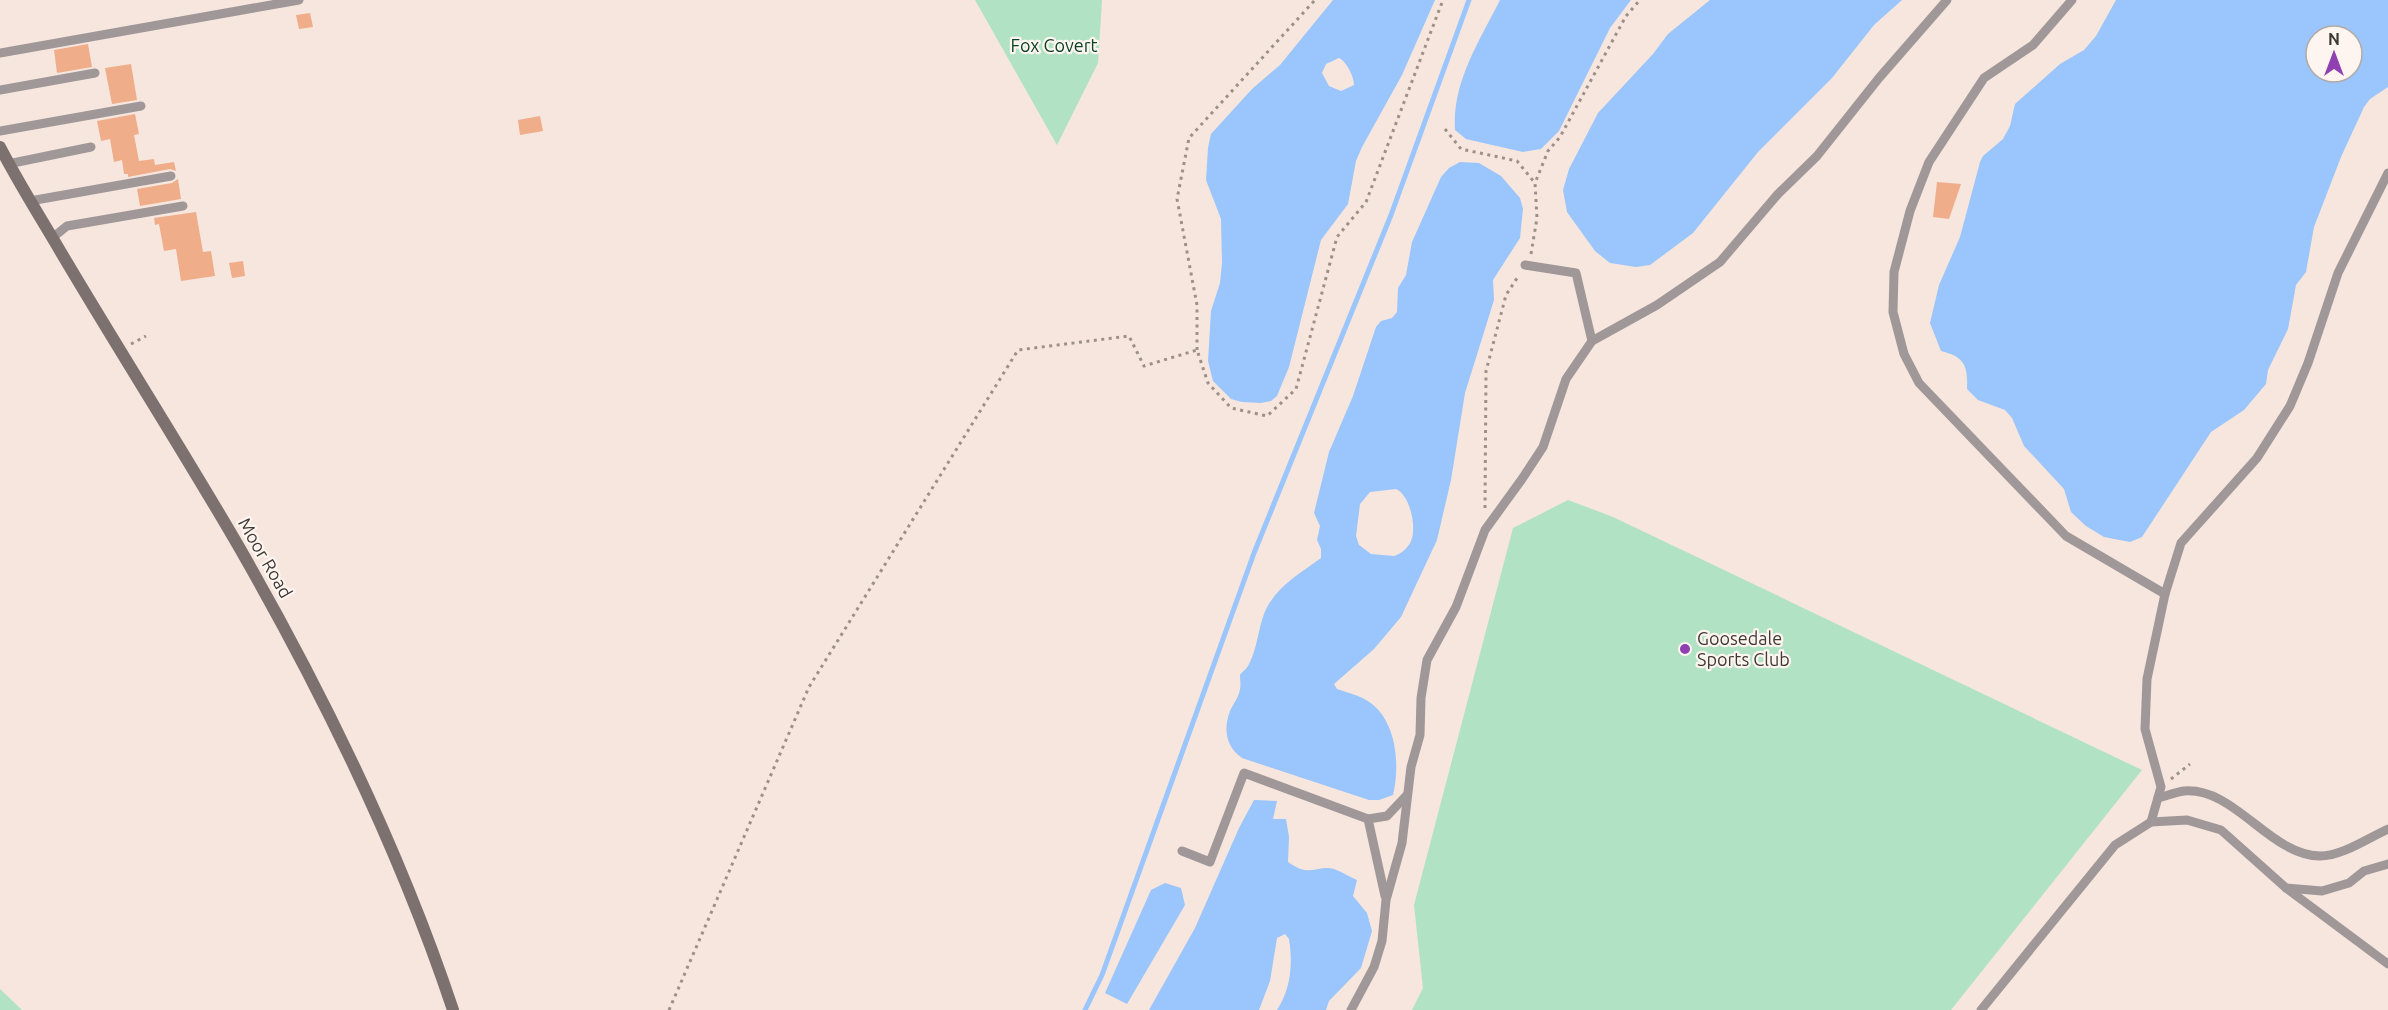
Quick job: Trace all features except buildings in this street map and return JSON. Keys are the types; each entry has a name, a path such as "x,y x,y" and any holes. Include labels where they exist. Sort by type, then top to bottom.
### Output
{"main road":[{"name":"Moor Road","path":"0,147 52,238 239,547 321,694 350,754 416,908 453,1010"}],"lane":[{"path":"0,53 299,0"},
{"path":"1351,1010 1374,967 1382,940 1386,900 1402,843 1411,766 1420,735 1421,698 1427,660 1456,607 1485,530 1543,447 1566,379 1592,341 1657,305 1720,262 1778,194 1817,156 1879,78 1947,0"},
{"path":"2072,0 2033,45 1984,78 1929,162 1910,211 1894,272 1893,312 1904,354 1919,383 2057,528 2066,536 2165,594"},
{"path":"0,90 95,73"},
{"path":"0,131 141,106"},
{"path":"8,164 91,147"},
{"path":"2151,822 2161,788 2145,729 2147,679 2165,594 2181,543 2257,458 2290,406 2308,363 2338,273 2388,173"},
{"path":"30,201 171,176"},
{"path":"52,238 67,226 183,206"},
{"path":"1525,265 1576,273 1592,341"},
{"path":"1182,851 1210,862 1244,773 1368,819 1387,816 1408,795"},
{"path":"2158,798 2185,791 2211,795 2293,850 2319,856 2340,851 2388,828"},
{"path":"1368,819 1386,900"},
{"path":"1981,1010 2115,845 2151,822 2187,820 2221,830 2286,888 2388,964"},
{"path":"2286,888 2322,891 2349,884 2364,871 2388,864"}],"path":[{"path":"1315,0 1189,138 1177,199 1197,305 1197,350 1208,383 1231,408 1267,416 1296,388 1337,237 1366,202 1443,0"},
{"path":"1485,530 1486,371 1506,296 1531,254 1537,218 1535,183 1548,152 1560,137 1626,16 1640,0"},
{"path":"1445,129 1461,148 1517,161 1535,183"},
{"path":"669,1010 809,687 1018,350 1129,336 1144,366 1197,350"},
{"path":"2161,788 2190,764"}],"green space":[{"name":"Fox Covert","path":"975,0 1102,0 1098,63 1057,145"},
{"name":"Goosedale Sports Club","path":"1568,500 1613,517 2142,770 1951,1010 1412,1010 1423,988 1414,905 1513,528"},
{"path":"0,989 22,1010 0,1010"}],"water":[{"path":"1333,0 1435,0 1402,75 1356,161 1348,204 1321,240 1289,367 1277,396 1271,401 1261,403 1242,402 1231,399 1213,381 1208,361 1211,311 1220,283 1222,263 1221,219 1206,180 1208,148 1211,134 1252,89 1280,65","holes":["1339,58 1350,70 1354,85 1341,91 1329,86 1322,73 1326,64"]},
{"path":"1500,0 1631,0 1610,28 1559,131 1541,149 1523,152 1466,139 1455,130 1455,112 1462,79"},
{"path":"1710,0 1902,0 1874,25 1832,78 1758,152 1693,233 1650,265 1636,267 1610,263 1595,251 1567,212 1563,190 1569,169 1598,113 1653,54 1668,34"},
{"path":"2116,0 2388,0 2388,87 2370,99 2364,107 2341,157 2314,227 2306,272 2296,285 2288,329 2268,370 2266,384 2244,410 2211,432 2142,537 2130,542 2104,537 2086,526 2071,512 2064,489 2024,446 2012,418 2005,410 1978,400 1967,389 1966,368 1955,356 1941,351 1930,323 1939,285 1960,237 1983,156 2003,139 2010,126 2015,104 2060,64 2084,50 2096,36"},
{"path":"1460,162 1479,163 1501,176 1520,198 1523,209 1520,238 1493,280 1494,300 1465,393 1451,480 1437,540 1401,617 1374,649 1334,684 1337,689 1372,704 1387,723 1391,734 1396,759 1393,795 1379,800 1369,800 1242,758 1229,743 1227,724 1239,692 1240,675 1252,658 1268,605 1288,582 1321,558 1321,549 1317,540 1320,526 1314,513 1329,452 1353,396 1376,327 1381,321 1392,318 1397,312 1398,288 1406,275 1412,242 1441,177 1449,168","holes":["1396,489 1401,492 1413,520 1413,535 1410,543 1407,548 1394,556 1371,554 1359,545 1356,536 1360,504 1370,492"]},
{"path":"1254,800 1277,801 1273,819 1286,819 1289,837 1288,862 1303,870 1334,869 1357,880 1353,896 1367,913 1372,931 1361,968 1329,1001 1326,1010 1277,1010 1282,1002 1290,976 1289,939 1285,934 1277,938 1270,981 1259,1010 1149,1010 1195,928 1239,828"},
{"path":"1165,883 1181,888 1185,905 1127,1004 1105,993 1151,890"}],"waterway":[{"path":"1085,1010 1102,975 1254,553 1391,215 1469,0"}],"place":[{"name":"Goosedale Sports Club","path":"1685,649"}]}
